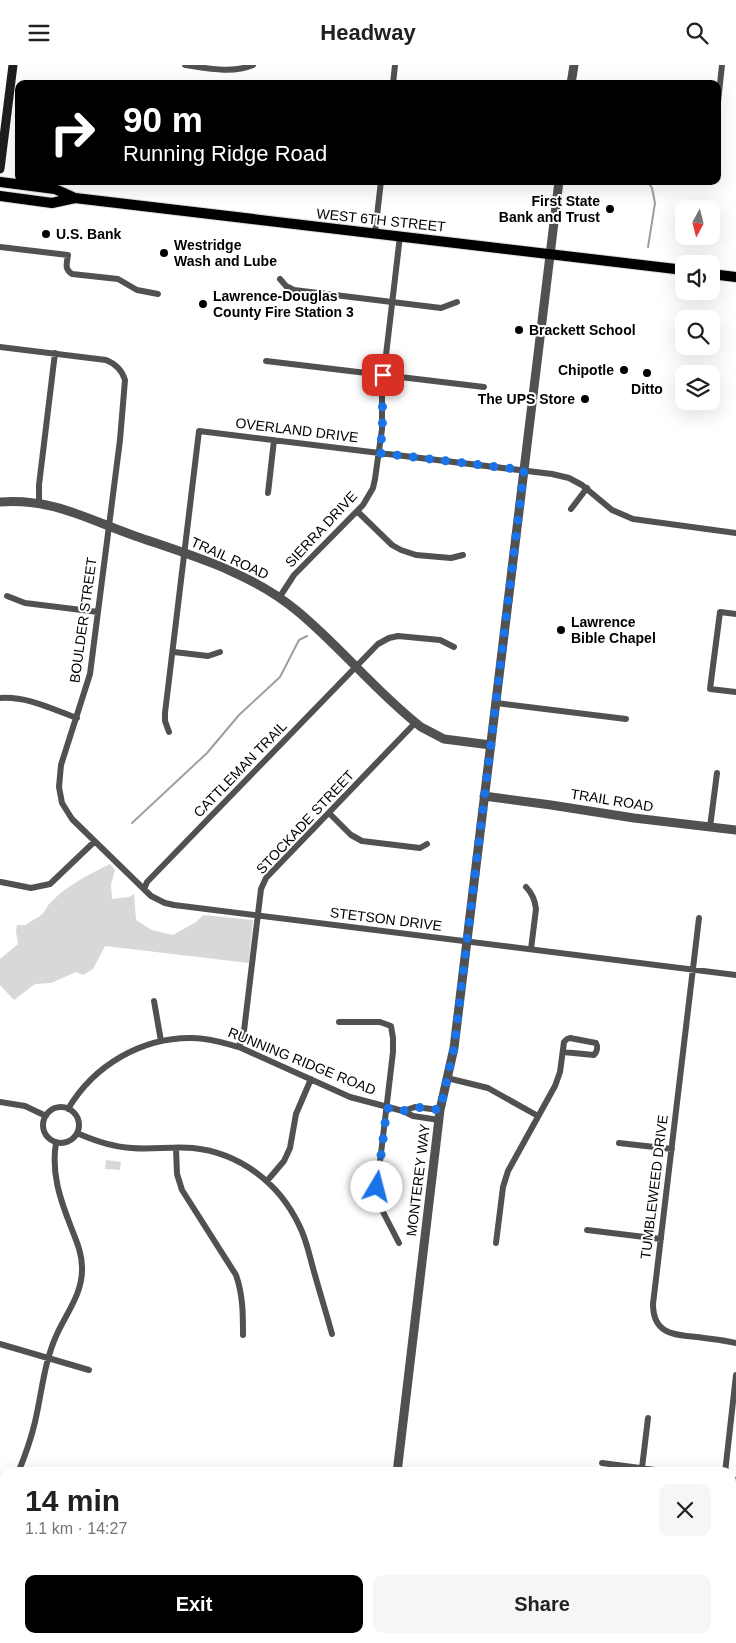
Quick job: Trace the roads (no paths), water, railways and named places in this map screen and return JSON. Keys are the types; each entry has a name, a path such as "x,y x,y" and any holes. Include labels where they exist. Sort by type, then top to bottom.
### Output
{"main road":[{"path":"0,169 13,65"},
{"name":"WEST 6TH STREET","path":"0,182 15,184"},
{"name":"WEST 6TH STREET","path":"24,185 55,189 75,198 675,269"},
{"name":"WEST 6TH STREET","path":"0,196 52,203 75,198"},
{"path":"720,275 736,277"}],"street":[{"path":"185,65 237,69 253,65"},
{"path":"393,80 395,65"},
{"path":"572,80 574,65"},
{"path":"720,80 722,65"},
{"path":"375,233 381,185"},
{"name":"MONTEREY WAY","path":"398,1467 440,1110 454,1048 559,185"},
{"name":"SIERRA DRIVE","path":"279,597 294,575 357,511 373,488 376,479 382,429 383,375 400,236"},
{"path":"0,247 68,255 66,267 72,274 118,279 137,290 158,294"},
{"path":"280,279 286,286 294,290 442,308 457,302"},
{"path":"0,347 55,353 40,485 40,503"},
{"name":"BOULDER STREET","path":"55,353 112,362 123,374 126,387 90,674 61,765 59,781 60,793 67,811 110,857"},
{"path":"266,361 484,387"},
{"name":"OVERLAND DRIVE","path":"184,553 200,431 561,476 577,482 587,488 612,510 633,519 736,533"},
{"path":"268,493 274,440"},
{"path":"571,509 587,488"},
{"name":"TRAIL ROAD","path":"0,502 14,501 56,506 241,576 279,597 296,610 416,723 429,732 444,739 491,745"},
{"path":"357,511 392,545 400,550 416,555 451,558 463,555"},
{"path":"169,732 165,713 174,652 184,553"},
{"path":"7,596 24,603 98,612"},
{"path":"736,614 720,612 710,689 736,692"},
{"name":"CATTLEMAN TRAIL","path":"144,889 153,875 378,644 389,637 395,636 440,640 454,647"},
{"path":"174,652 208,656 220,652"},
{"path":"0,698 9,697 27,700 77,718"},
{"path":"496,703 626,719"},
{"name":"STOCKADE STREET","path":"239,1047 244,1031 261,889 266,878 416,723"},
{"path":"710,827 717,773"},
{"name":"TRAIL ROAD","path":"484,796 634,818 736,830"},
{"path":"329,813 351,835 362,841 420,847 428,844"},
{"path":"1,882 31,888 50,884 94,842"},
{"name":"STETSON DRIVE","path":"110,857 156,899 174,905 736,975"},
{"path":"526,887 536,903 531,949"},
{"name":"TUMBLEWEED DRIVE","path":"699,918 653,1313 656,1322 663,1329 676,1335 736,1343"},
{"path":"154,1001 161,1041"},
{"path":"339,1022 380,1022 391,1026 393,1052 377,1187 382,1210 399,1243"},
{"name":"RUNNING RIDGE ROAD","path":"68,1109 87,1083 109,1064 138,1048 161,1041 195,1038 220,1041 239,1047 350,1097 403,1111 413,1116 439,1120"},
{"path":"496,1243 503,1187 508,1171 557,1079 564,1043 570,1038 592,1041 598,1046 594,1055 563,1052"},
{"path":"447,1078 488,1088 538,1116"},
{"path":"268,1181 284,1161 290,1148 296,1114 311,1079"},
{"path":"0,1102 25,1106 46,1116"},
{"name":"RUNNING RIDGE ROAD","path":"403,1111 415,1107 440,1110"},
{"path":"54,1109 68,1109 76,1117 77,1133 68,1142 56,1143 47,1137 44,1132 43,1126 46,1116 54,1109"},
{"path":"77,1133 102,1143 119,1147 204,1150 238,1161 258,1173 268,1181 286,1202 300,1225 332,1335"},
{"path":"20,1467 30,1440 48,1358 56,1335 80,1288 82,1269 80,1249 58,1190 54,1166 56,1143"},
{"path":"619,1143 672,1149"},
{"path":"176,1148 177,1174 182,1190 236,1275 241,1288 243,1335"},
{"path":"587,1230 661,1239"},
{"path":"0,1344 89,1370"},
{"path":"726,1467 736,1375"},
{"path":"642,1467 648,1418"},
{"path":"602,1463 634,1467"}],"waterway":[{"path":"648,247 655,203 650,185"},
{"path":"132,823 207,753 239,715 280,677 299,640 307,636"}],"place":[{"name":"First State Bank and Trust","path":"610,209"},
{"name":"U.S. Bank","path":"46,234"},
{"name":"Westridge Wash and Lube","path":"164,253"},
{"name":"Lawrence-Douglas County Fire Station 3","path":"203,304"},
{"name":"Brackett School","path":"519,330"},
{"name":"Chipotle","path":"624,370"},
{"name":"Ditto","path":"647,373"},
{"name":"The UPS Store","path":"585,399"},
{"name":"Lawrence Bible Chapel","path":"561,630"}]}
